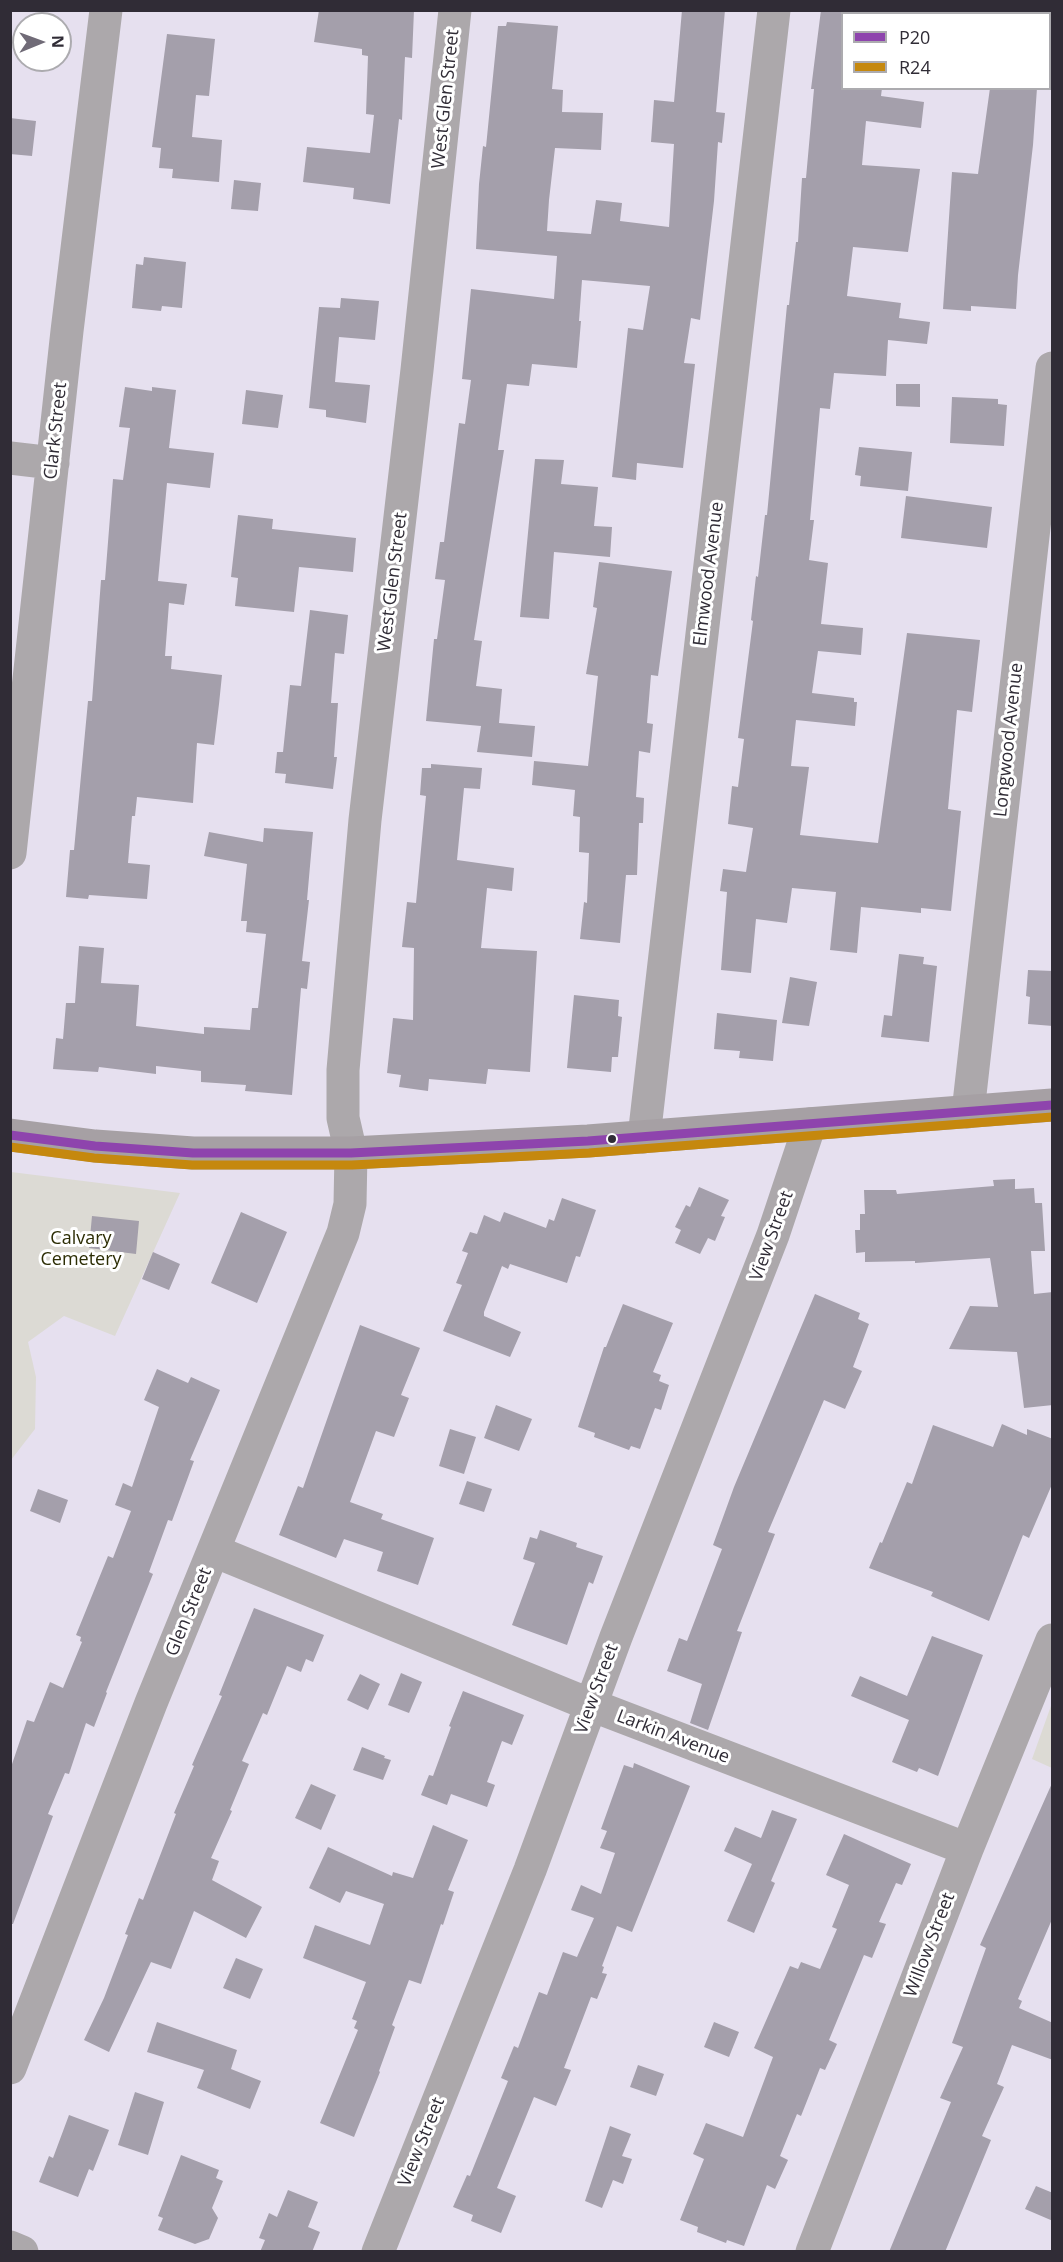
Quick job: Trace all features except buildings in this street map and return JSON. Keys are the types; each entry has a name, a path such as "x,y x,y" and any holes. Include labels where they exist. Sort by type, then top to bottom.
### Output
{"main road":[{"path":"10,1136 193,1154 351,1153 644,1137 1053,1105"}],"street":[{"name":"Clark Street","path":"10,853 106,10"},
{"name":"West Glen Street","path":"351,1153 343,1118 344,1070 365,820 417,370 455,10"},
{"name":"Elmwood Avenue","path":"644,1137 774,10"},
{"name":"Longwood Avenue","path":"968,1112 1049,426 1053,368"},
{"path":"10,458 53,463"},
{"name":"View Street","path":"378,2252 530,1870 616,1636 774,1235 810,1124"},
{"name":"Glen Street","path":"10,2068 147,1714 343,1233 350,1204 351,1153"},
{"name":"Larkin Avenue","path":"214,1551 591,1705 967,1849"},
{"name":"Willow Street","path":"812,2252 967,1849 1053,1640"},
{"path":"10,2247 22,2252"}],"green space":[{"name":"Calvary Cemetery","path":"11,1172 180,1193 115,1336 64,1316 28,1342 36,1377 35,1429 11,1460"},
{"path":"1052,1703 1052,1768 1032,1759"}],"transit line":[{"name":"P20","path":"10,1135 95,1146 193,1153 351,1153 588,1141 1052,1105"},
{"name":"R24","path":"10,1147 94,1158 192,1165 352,1165 589,1153 1052,1117"}]}
